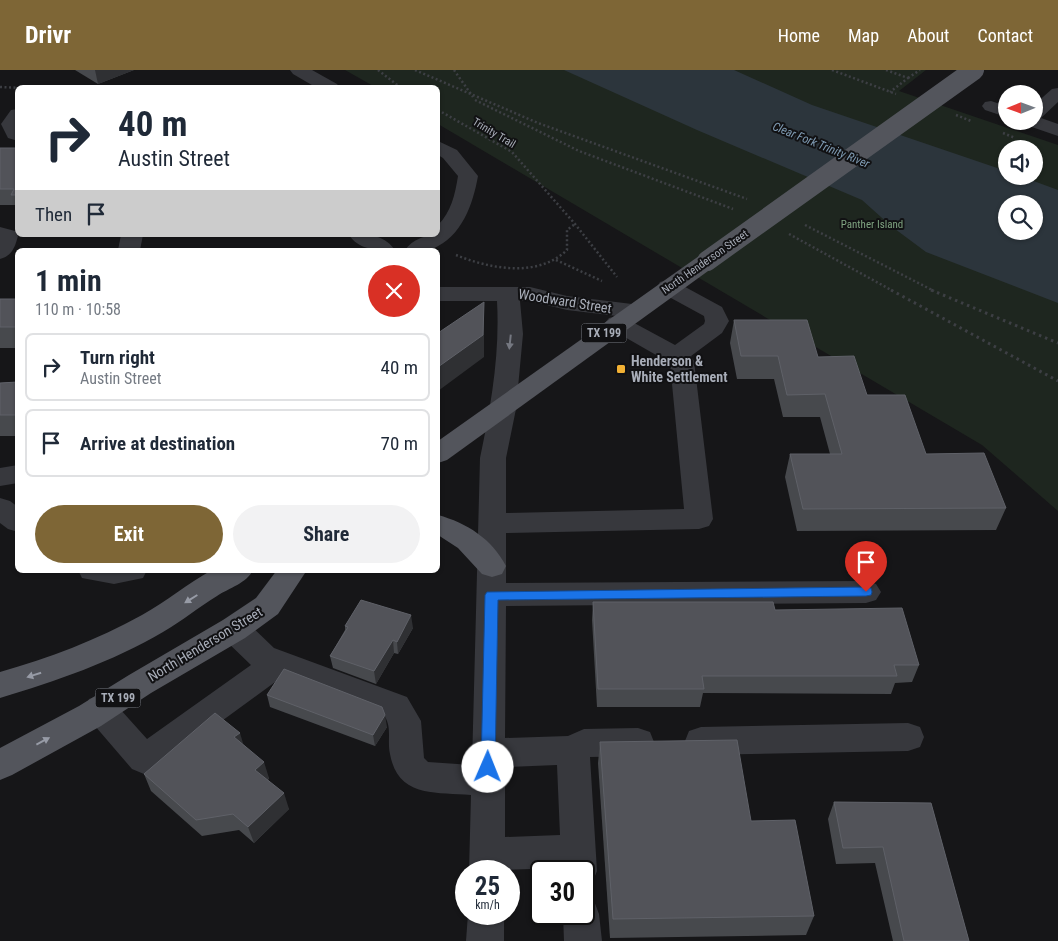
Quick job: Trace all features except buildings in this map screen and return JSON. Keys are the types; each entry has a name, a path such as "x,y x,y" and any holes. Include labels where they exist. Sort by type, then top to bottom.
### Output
{"main road":[{"name":"North Henderson Street","path":"440,453 503,409 625,317 707,261 974,70"},
{"path":"440,526 456,531 470,541 492,580"},
{"path":"0,685 67,664 110,646 154,622 231,573"},
{"name":"North Henderson Street","path":"0,765 100,709 234,629 267,606 291,573"}],"street":[{"path":"299,70 326,85"},
{"path":"10,101 10,124 15,134"},
{"path":"1043,125 1058,130"},
{"path":"440,148 450,154 468,176 464,200 456,220 440,232"},
{"path":"0,233 7,236 4,248 0,252"},
{"path":"363,237 381,248"},
{"path":"424,245 434,237"},
{"path":"668,287 714,312 717,321 714,328 676,355"},
{"path":"487,860 493,458 503,409 511,334 508,293"},
{"name":"Woodward Street","path":"440,294 530,294 625,317"},
{"path":"492,523 699,519 682,361 625,317"},
{"path":"0,477 15,474"},
{"path":"0,508 15,520"},
{"path":"492,580 866,592"},
{"path":"234,629 263,657 396,707 405,721 406,754 410,766 420,776 488,767 573,750 584,743 908,737"},
{"path":"100,709 144,759 278,663"},
{"path":"573,750 578,860"},
{"path":"485,941 486,925"},
{"path":"581,925 582,941"}],"path":[{"path":"378,70 397,85"},
{"name":"Trinity Trail","path":"454,70 474,98"},
{"path":"886,70 908,78"},
{"path":"890,92 920,70"},
{"name":"Trinity Trail","path":"440,111 512,152 575,224 617,277"},
{"path":"440,250 489,265 533,268 547,265 568,250 567,230 575,224"},
{"path":"556,260 605,282"}],"green space":[{"name":"Panther Island","path":"345,70 926,70 899,91 998,125 998,130 1014,130 1058,145 1058,511 982,445 440,125 440,85 371,85"}],"water":[{"name":"Clear Fork Trinity River","path":"564,70 734,70 812,105 998,168 998,185 1043,184 1058,190 1058,303 926,252 891,226 862,200 697,130"}],"place":[{"name":"Henderson & White Settlement","path":"621,369"}],"route":[{"path":"488,767 492,595 866,592"}]}
